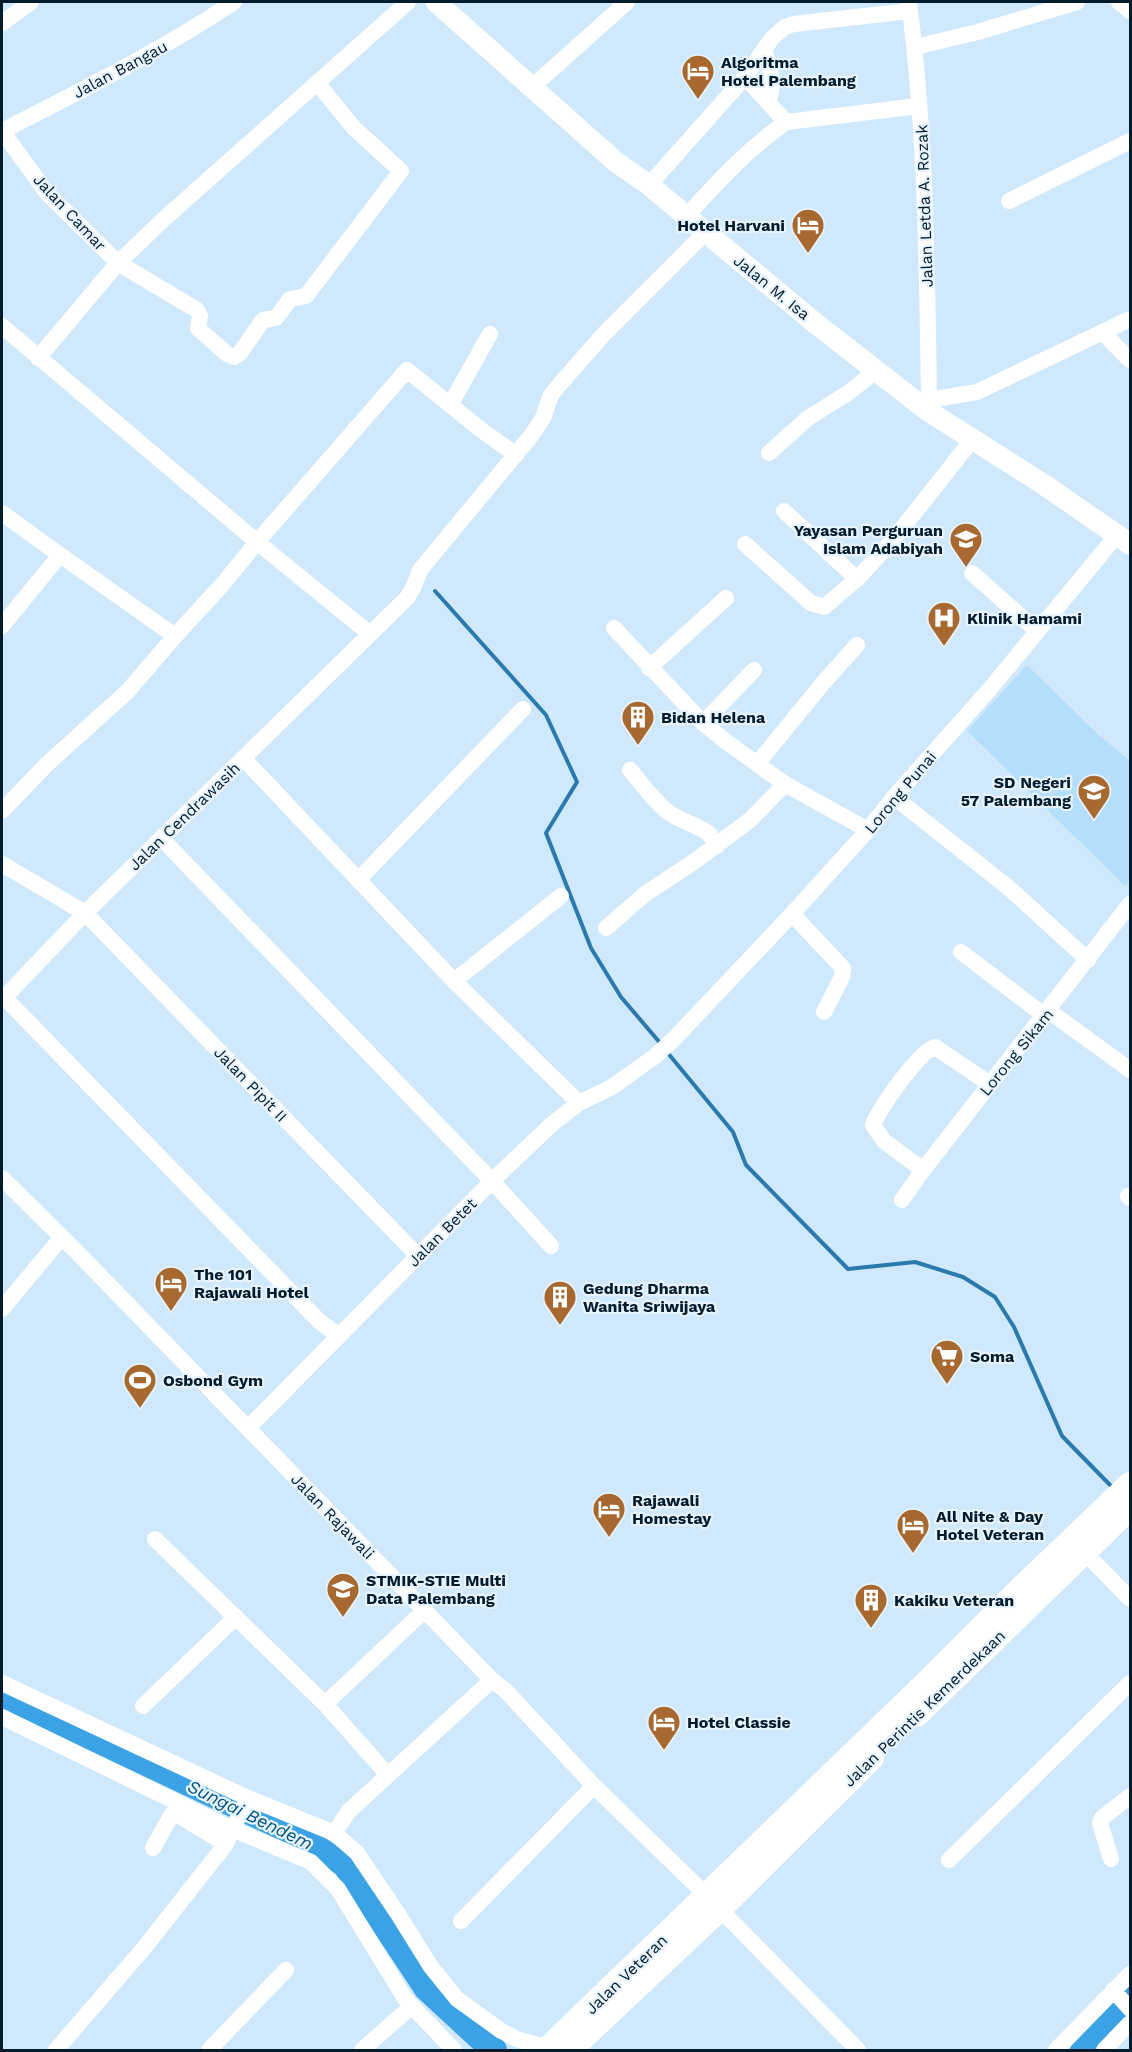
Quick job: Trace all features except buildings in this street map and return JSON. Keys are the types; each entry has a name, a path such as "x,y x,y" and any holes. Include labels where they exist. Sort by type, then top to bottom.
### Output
{"highway":[{"path":"1108,1519 1131,1484"},
{"path":"1108,1519 1131,1508"},
{"name":"Jalan Perintis Kemerdekaan","path":"711,1901 886,1745 1108,1519"},
{"name":"Jalan Veteran","path":"555,2050 711,1901"}],"main road":[{"name":"Jalan M. Isa","path":"436,2 616,162 649,185 876,371 928,405 972,440 1043,484 1124,539"}],"street":[{"path":"2,23 30,2"},
{"name":"Jalan Bangau","path":"2,131 128,66 234,2"},
{"path":"38,358 118,263 165,218 408,2"},
{"path":"531,88 627,2"},
{"path":"915,47 978,32 1047,5 1077,2"},
{"path":"1119,2 1131,11"},
{"path":"649,185 745,76 778,32 794,24 909,6"},
{"name":"Jalan Letda A. Rozak","path":"909,6 915,47 925,179 928,405"},
{"path":"764,49 772,83 772,93 768,101"},
{"path":"745,76 786,122"},
{"name":"Jalan Camar","path":"2,131 47,193 118,263 197,310 200,316 198,328 231,356 240,353 263,320 276,318 291,299 306,296 401,171 354,128 318,84"},
{"path":"686,217 722,176 768,134 786,122 919,106"},
{"path":"1009,201 1131,141"},
{"name":"Jalan Cendrawasih","path":"2,998 85,913 407,598 420,570 538,426 551,394 604,334 705,233"},
{"path":"928,405 977,392 1131,319"},
{"path":"2,326 256,542 370,634"},
{"path":"1101,332 1131,360"},
{"path":"450,405 490,334"},
{"path":"2,812 47,764 127,692 407,370 516,455"},
{"path":"769,453 808,418 848,393 876,371"},
{"path":"745,544 787,584 816,606 824,607 857,579 893,540 972,440"},
{"path":"784,511 857,579"},
{"path":"2,513 175,636"},
{"name":"Lorong Punai","path":"654,1057 673,1040 792,914 868,830 1037,631 1124,539"},
{"path":"2,626 60,555"},
{"path":"972,573 1037,631"},
{"path":"649,668 726,598"},
{"path":"614,628 649,668 704,723 785,784 868,830"},
{"path":"756,764 807,701 857,645"},
{"path":"704,723 754,669"},
{"path":"358,880 523,709"},
{"path":"243,758 454,981 579,1104"},
{"path":"630,770 651,796 668,812 710,834 717,846"},
{"path":"606,928 645,894 717,846 750,820 785,784"},
{"path":"894,797 1008,888 1088,960"},
{"path":"161,838 492,1181 551,1246"},
{"name":"Jalan Pipit II","path":"2,864 85,913 418,1256"},
{"path":"454,981 561,896"},
{"name":"Lorong Sikam","path":"902,1200 1131,904"},
{"path":"792,914 843,968 842,977 824,1012"},
{"path":"961,952 1047,1014 1131,1070"},
{"path":"2,998 319,1321 339,1336"},
{"path":"923,1170 884,1141 873,1125 881,1108 921,1056 930,1048 935,1047 990,1084"},
{"name":"Jalan Betet","path":"248,1428 492,1181 552,1124 579,1104 612,1087 654,1057"},
{"name":"Jalan Rajawali","path":"2,1178 492,1680 506,1691 594,1786 858,2050"},
{"path":"2,1309 62,1237"},
{"path":"155,1539 325,1704 388,1776"},
{"path":"1079,1547 1131,1599"},
{"path":"325,1704 425,1610"},
{"path":"143,1706 236,1617"},
{"path":"334,1833 348,1813 492,1680"},
{"path":"2,1683 247,1801 334,1833 357,1853 430,1967 457,1999 500,2030 517,2039 555,2050"},
{"path":"949,1860 1131,1683"},
{"path":"2,1717 231,1833"},
{"path":"461,1921 594,1786"},
{"path":"1111,1859 1100,1823 1102,1818 1131,1796"},
{"path":"56,2050 144,1948 231,1833 247,1801"},
{"path":"153,1848 172,1814 176,1814 311,1862 338,1889 412,2006 454,2050"},
{"path":"209,2050 286,1970"},
{"path":"1056,2050 1116,1993 1131,1974"},
{"path":"1116,1993 1131,2009"},
{"path":"362,2050 412,2006"},
{"path":"1104,2050 1131,2023"}],"shaded area":[{"name":"SD Negeri 57 Palembang","path":"1027,665 1101,737 1130,761 1130,880 1125,886 967,731"}],"waterway":[{"path":"435,591 546,715 577,782 546,833 591,948 621,997 661,1044"},
{"path":"667,1052 733,1132 746,1165 848,1269 915,1262 963,1277 995,1297 1014,1327 1062,1436 1113,1488"},
{"name":"Sungai Bendem","path":"2,1696 305,1839 344,1865 426,1989 491,2049 495,2050"},
{"name":"Sungai Bendem","path":"1082,2050 1130,1999"}],"place":[{"name":"Algoritma Hotel Palembang","path":"698,100"},
{"name":"Hotel Harvani","path":"808,254"},
{"name":"Yayasan Perguruan Islam Adabiyah","path":"966,568"},
{"name":"Klinik Hamami","path":"944,647"},
{"name":"Bidan Helena","path":"638,746"},
{"name":"SD Negeri 57 Palembang","path":"1094,820"},
{"name":"The 101 Rajawali Hotel","path":"171,1312"},
{"name":"Gedung Dharma Wanita Sriwijaya","path":"560,1326"},
{"name":"Soma","path":"947,1385"},
{"name":"Osbond Gym","path":"140,1409"},
{"name":"Rajawali Homestay","path":"609,1538"},
{"name":"All Nite & Day Hotel Veteran","path":"913,1554"},
{"name":"STMIK-STIE Multi Data Palembang","path":"343,1618"},
{"name":"Kakiku Veteran","path":"871,1629"},
{"name":"Hotel Classie","path":"664,1751"}]}
